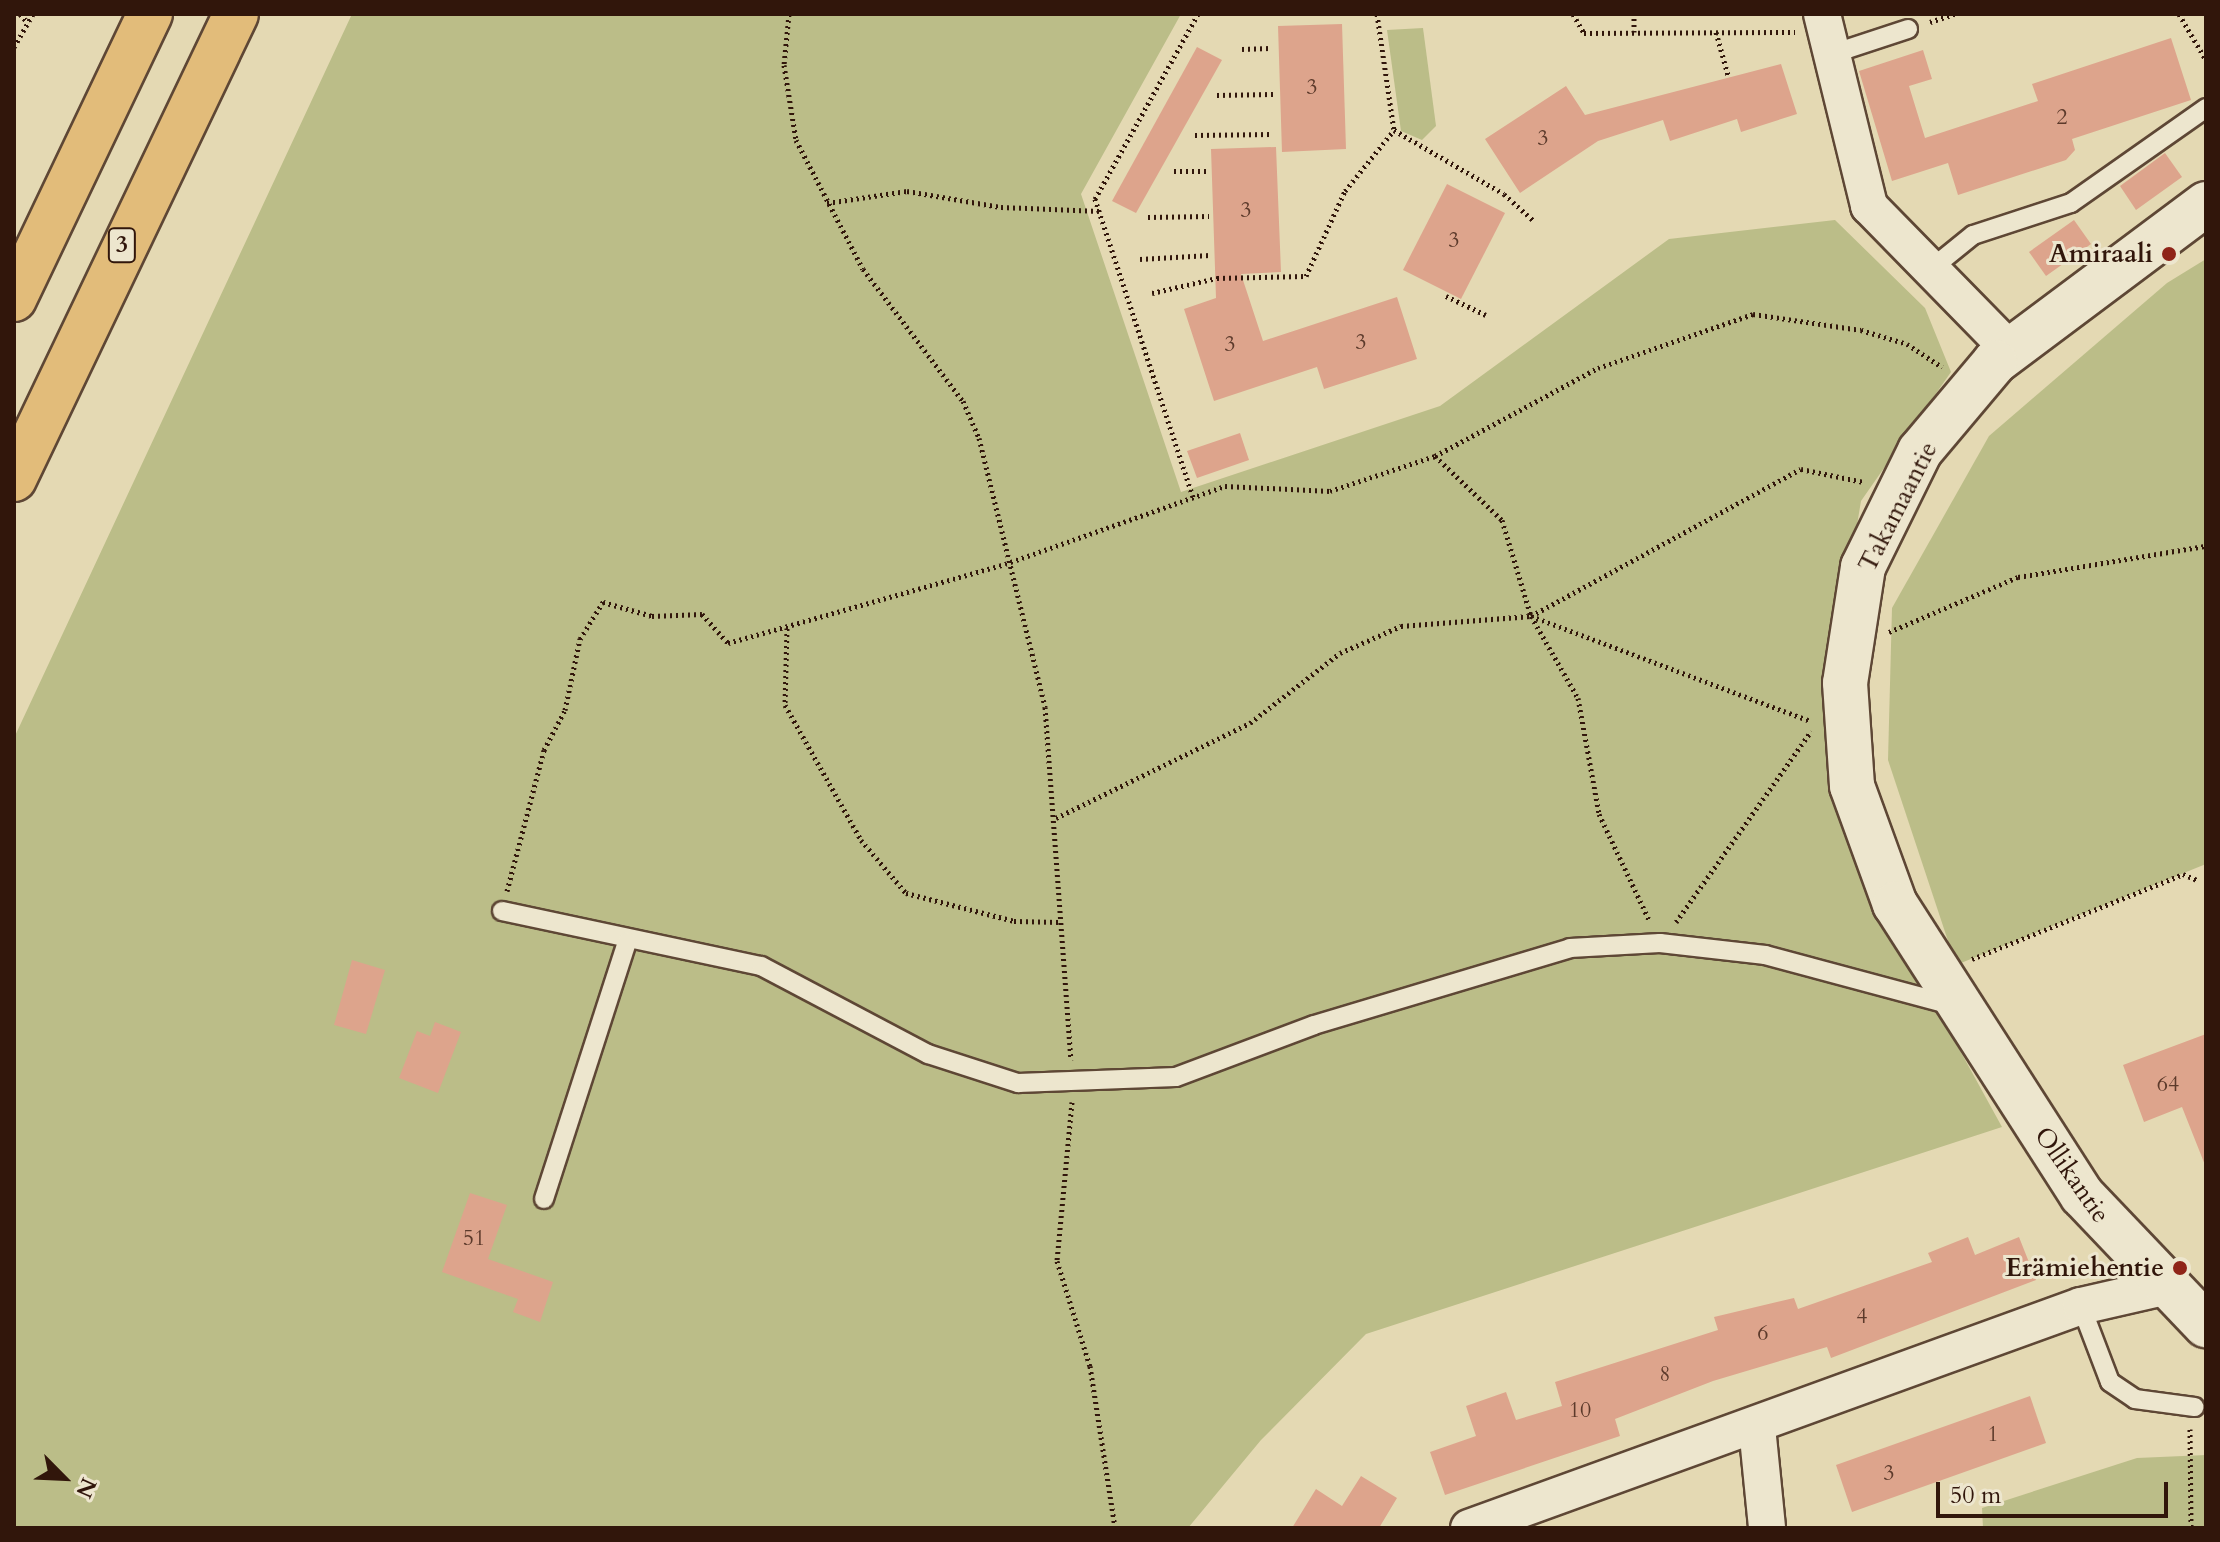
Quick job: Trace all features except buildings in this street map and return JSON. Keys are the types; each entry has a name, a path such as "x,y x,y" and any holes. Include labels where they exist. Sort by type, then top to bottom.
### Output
{"highway":[{"path":"14,299 150,14"},
{"name":"3","path":"14,479 236,14"}],"street":[{"path":"1828,33 1869,206 2010,350"},
{"name":"Takamaantie","path":"1958,986 1895,904 1852,786 1845,683 1863,567 1920,451 1973,388 2010,350 2206,204"},
{"name":"Ollikantie","path":"1958,986 2082,1195 2164,1287 2206,1325"},
{"path":"1469,1528 1757,1427 2081,1306 2164,1287"},
{"path":"1757,1427 1767,1528"}],"lane":[{"path":"1828,33 1908,29"},
{"path":"1931,269 1973,235 2071,203 2206,108"},
{"path":"502,911 627,942 761,966 980,1075 1018,1083 1176,1077 1314,1025 1570,948 1660,943 1765,955 1958,986"},
{"path":"544,1199 627,942"},
{"path":"2081,1306 2110,1382 2135,1399 2194,1407"}],"path":[{"path":"20,14 28,23"},
{"path":"14,47 33,14"},
{"path":"789,14 788,110 827,203 863,269 963,401 979,438 1005,564 1045,707 1056,818 1059,922 1071,1079 1057,1261 1090,1366 1115,1528"},
{"path":"1193,497 1095,199 1198,14"},
{"path":"1152,293 1217,278 1306,276 1345,191 1394,130 1377,14"},
{"path":"1573,14 1584,33 1828,33"},
{"path":"1634,14 1634,32"},
{"path":"2179,14 2203,50 2206,60"},
{"path":"1716,32 1728,75"},
{"path":"1242,49 1270,48"},
{"path":"1217,95 1273,94"},
{"path":"1394,130 1504,194 1533,220"},
{"path":"1195,135 1273,134"},
{"path":"1174,171 1206,171"},
{"path":"827,203 907,191 1001,207 1100,211"},
{"path":"1148,217 1209,216"},
{"path":"1140,259 1210,255"},
{"path":"1446,296 1486,315"},
{"path":"502,911 580,639 603,602 652,616 702,614 728,643 1005,564 1225,486 1330,491 1435,456 1598,368 1753,314 1907,344 1973,388"},
{"path":"1435,456 1502,520 1531,616 1578,698 1599,814 1660,943 1845,683"},
{"path":"1056,818 1250,723 1340,653 1401,626 1531,616 1801,469 1901,490"},
{"path":"1880,636 2018,577 2206,546"},
{"path":"1531,616 1816,723"},
{"path":"787,628 785,705 861,840 906,893 1014,921 1059,922"},
{"path":"1958,986 2183,874 2197,880"},
{"path":"2191,1528 2194,1407"}],"green space":[{"path":"352,14 1181,14 1081,194 1181,492 1440,406 1669,239 1835,220 1925,308 1951,372 1861,501 1830,688 1880,905 2002,1127 1366,1334 1261,1440 1188,1528 14,1528 14,738"},
{"path":"1423,28 1436,126 1422,140 1401,131 1387,30"},
{"path":"2206,259 2206,864 1956,965 1888,760 1892,608 1989,436 2167,283"},
{"path":"2206,1455 2206,1528 1983,1528 1982,1508 2137,1458"}],"place":[{"name":"Amiraali","path":"2169,254"},
{"name":"Erämiehentie","path":"2180,1268"}]}
